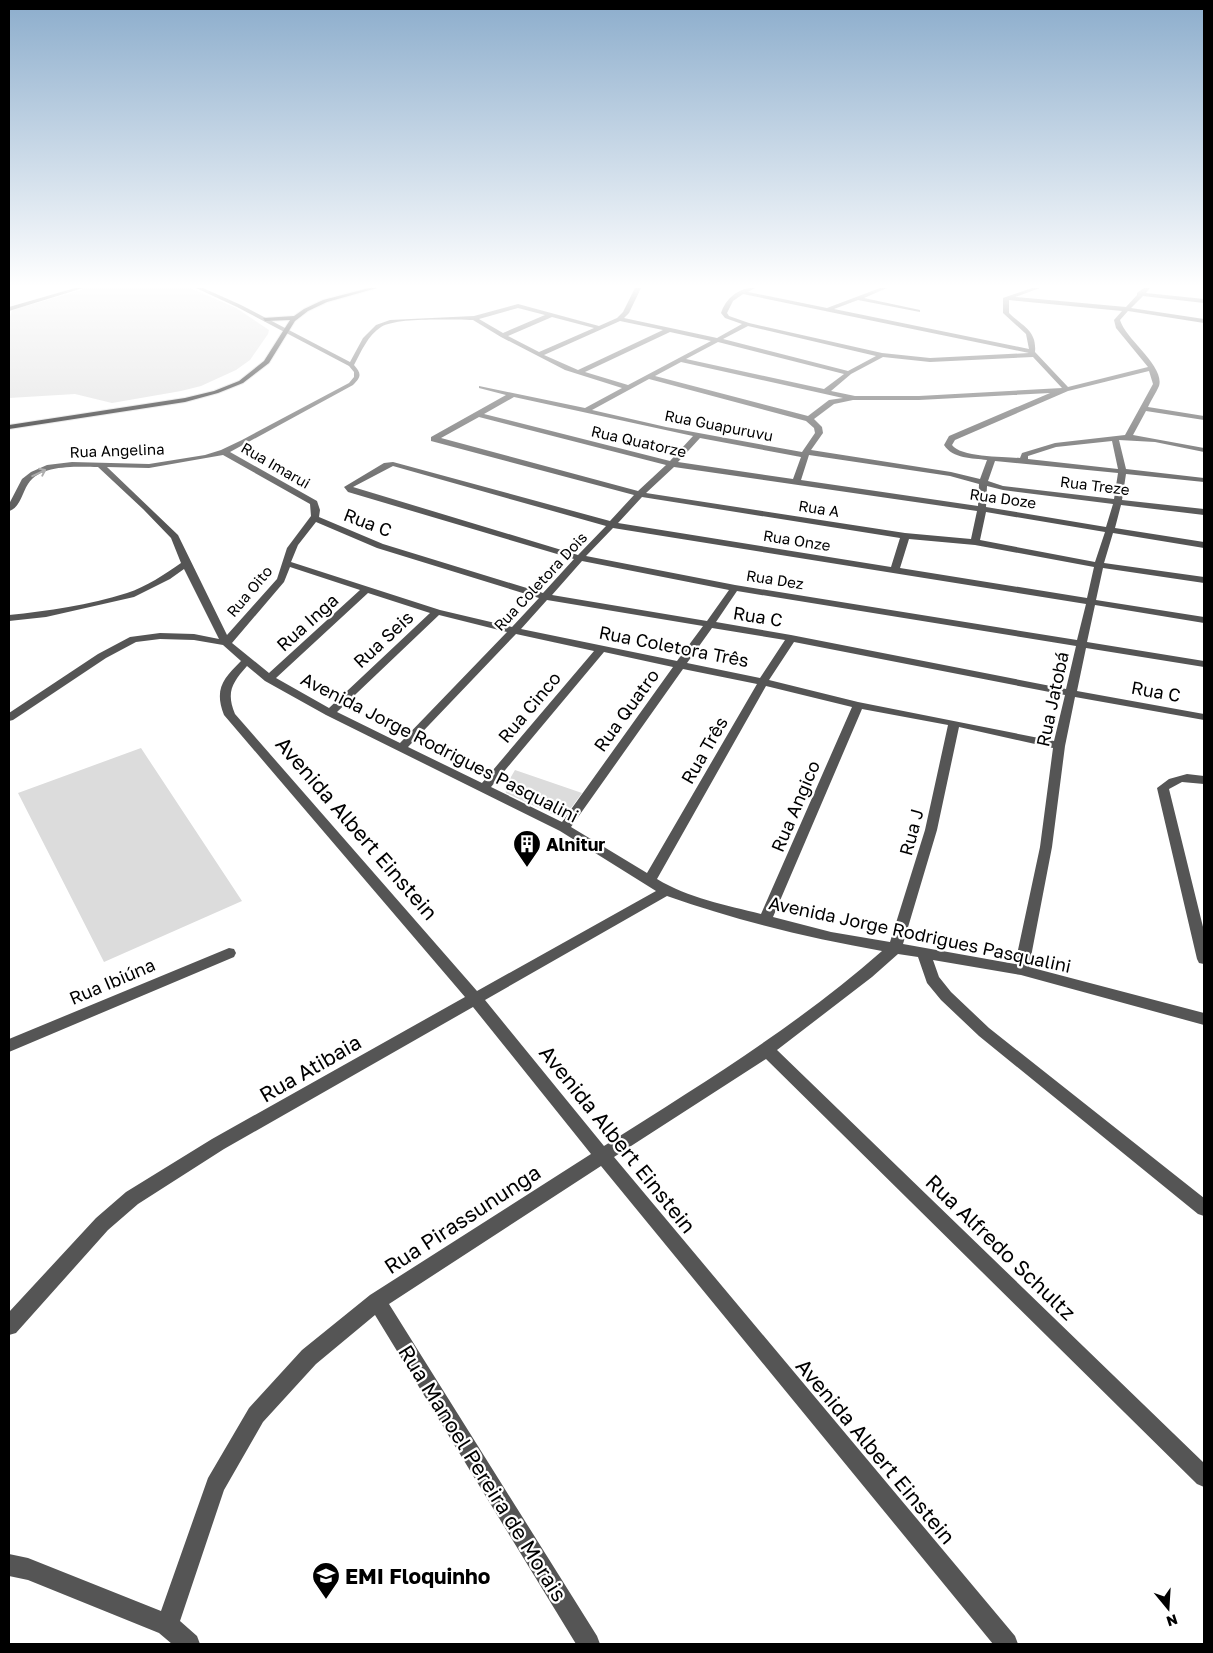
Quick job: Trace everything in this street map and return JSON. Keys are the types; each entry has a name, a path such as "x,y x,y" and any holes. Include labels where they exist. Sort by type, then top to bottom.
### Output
{"main road":[{"path":"9,428 185,400 216,392 241,382 264,365"}],"street":[{"name":"Rua Angelina","path":"9,508 15,502 25,481 34,474 50,468 72,464 149,466 187,461 224,452 352,384 357,377 357,372 351,365"},
{"path":"558,365 567,370 629,388"},
{"path":"578,373 594,365"},
{"path":"585,411 671,365"},
{"path":"705,365 855,398"},
{"path":"818,365 849,373"},
{"path":"826,391 849,373 863,365"},
{"path":"1044,365 1064,390"},
{"path":"1128,437 1156,384 1156,378 1150,365"},
{"path":"809,418 832,402 855,398 919,398 1064,390 1152,368"},
{"path":"649,377 809,418 818,427 819,433 806,453 796,483"},
{"path":"835,385 880,398"},
{"name":"Rua Guapuruvu","path":"481,387 496,392 520,395 698,435 806,453"},
{"name":"Rua Treze","path":"1064,390 952,438 948,445 952,450 965,455 1204,480"},
{"path":"484,397 496,392"},
{"path":"477,414 511,395"},
{"path":"1143,408 1204,418"},
{"name":"Rua A","path":"477,414 434,439 640,494 905,536 975,542 1204,580"},
{"name":"Rua Quatorze","path":"477,414 672,464 796,483"},
{"name":"Rua Coletora Dois","path":"402,746 514,631 640,494 672,464 698,435"},
{"path":"1023,461 1025,455 1055,445 1128,437 1204,450"},
{"name":"Rua Jatobá","path":"1021,970 1046,846 1059,746 1099,564 1118,502 1122,470 1115,438"},
{"name":"Rua Imarui","path":"224,452 314,503 316,512 314,518"},
{"name":"Rua Treze","path":"806,453 951,474 1003,488 1204,512"},
{"path":"975,542 982,508 983,483 992,458"},
{"name":"Rua Onze","path":"349,488 390,464 613,525 1204,620"},
{"name":"Avenida Jorge Rodrigues Pasqualini","path":"100,466 146,507 175,537 186,564 226,643 269,679 330,713 402,746 564,828 666,891 765,921 831,937 1021,970 1204,1019"},
{"name":"Rua Doze","path":"796,483 982,508 1204,545"},
{"name":"Rua Dez","path":"349,488 580,558 735,588 1204,664"},
{"name":"Rua Oito","path":"226,643 281,580 288,554 314,518"},
{"name":"Rua C","path":"314,518 380,546 546,596 791,638 1204,717"},
{"path":"895,570 905,536"},
{"name":"Rua Coletora Três","path":"286,563 437,612 514,631 763,682 858,705 954,723 1059,746"},
{"path":"9,618 46,614 131,595 167,577 186,564"},
{"name":"Rua Quatro","path":"564,828 735,588"},
{"name":"Rua Inga","path":"269,679 366,590"},
{"name":"Rua Seis","path":"330,713 437,612"},
{"path":"9,718 102,656 134,639 160,636 194,637 226,643"},
{"name":"Rua Três","path":"650,880 763,682 791,638"},
{"name":"Rua Cinco","path":"484,788 601,649"},
{"name":"Avenida Albert Einstein","path":"246,660 224,690 224,703 230,715 474,998 1007,1644"},
{"name":"Rua Angico","path":"765,921 858,705"},
{"name":"Rua J","path":"895,948 931,830 954,723"},
{"path":"1204,780 1192,777 1174,780 1163,788 1204,959"},
{"name":"Rua Atibaia","path":"9,1326 102,1224 132,1198 218,1144 666,891"},
{"name":"Rua Pirassununga","path":"167,1625 215,1486 256,1415 309,1357 377,1301 766,1050 867,973 895,948"},
{"name":"Rua Ibiúna","path":"9,1046 229,953"},
{"path":"924,953 932,979 946,996 984,1032 1204,1208"},
{"name":"Rua Alfredo Schultz","path":"766,1050 1204,1477"},
{"name":"Rua Manoel Pereira de Morais","path":"377,1301 589,1644"},
{"path":"9,1565 28,1570 167,1625 189,1644"}],"shaded area":[{"path":"9,365 243,365 201,386 112,403 75,394 9,398"},
{"path":"141,748 242,901 104,962 18,793"},
{"path":"515,770 582,793 563,819 506,793 505,787"}],"place":[{"name":"Alnitur","path":"527,868"},
{"name":"EMI Floquinho","path":"326,1600"}]}
